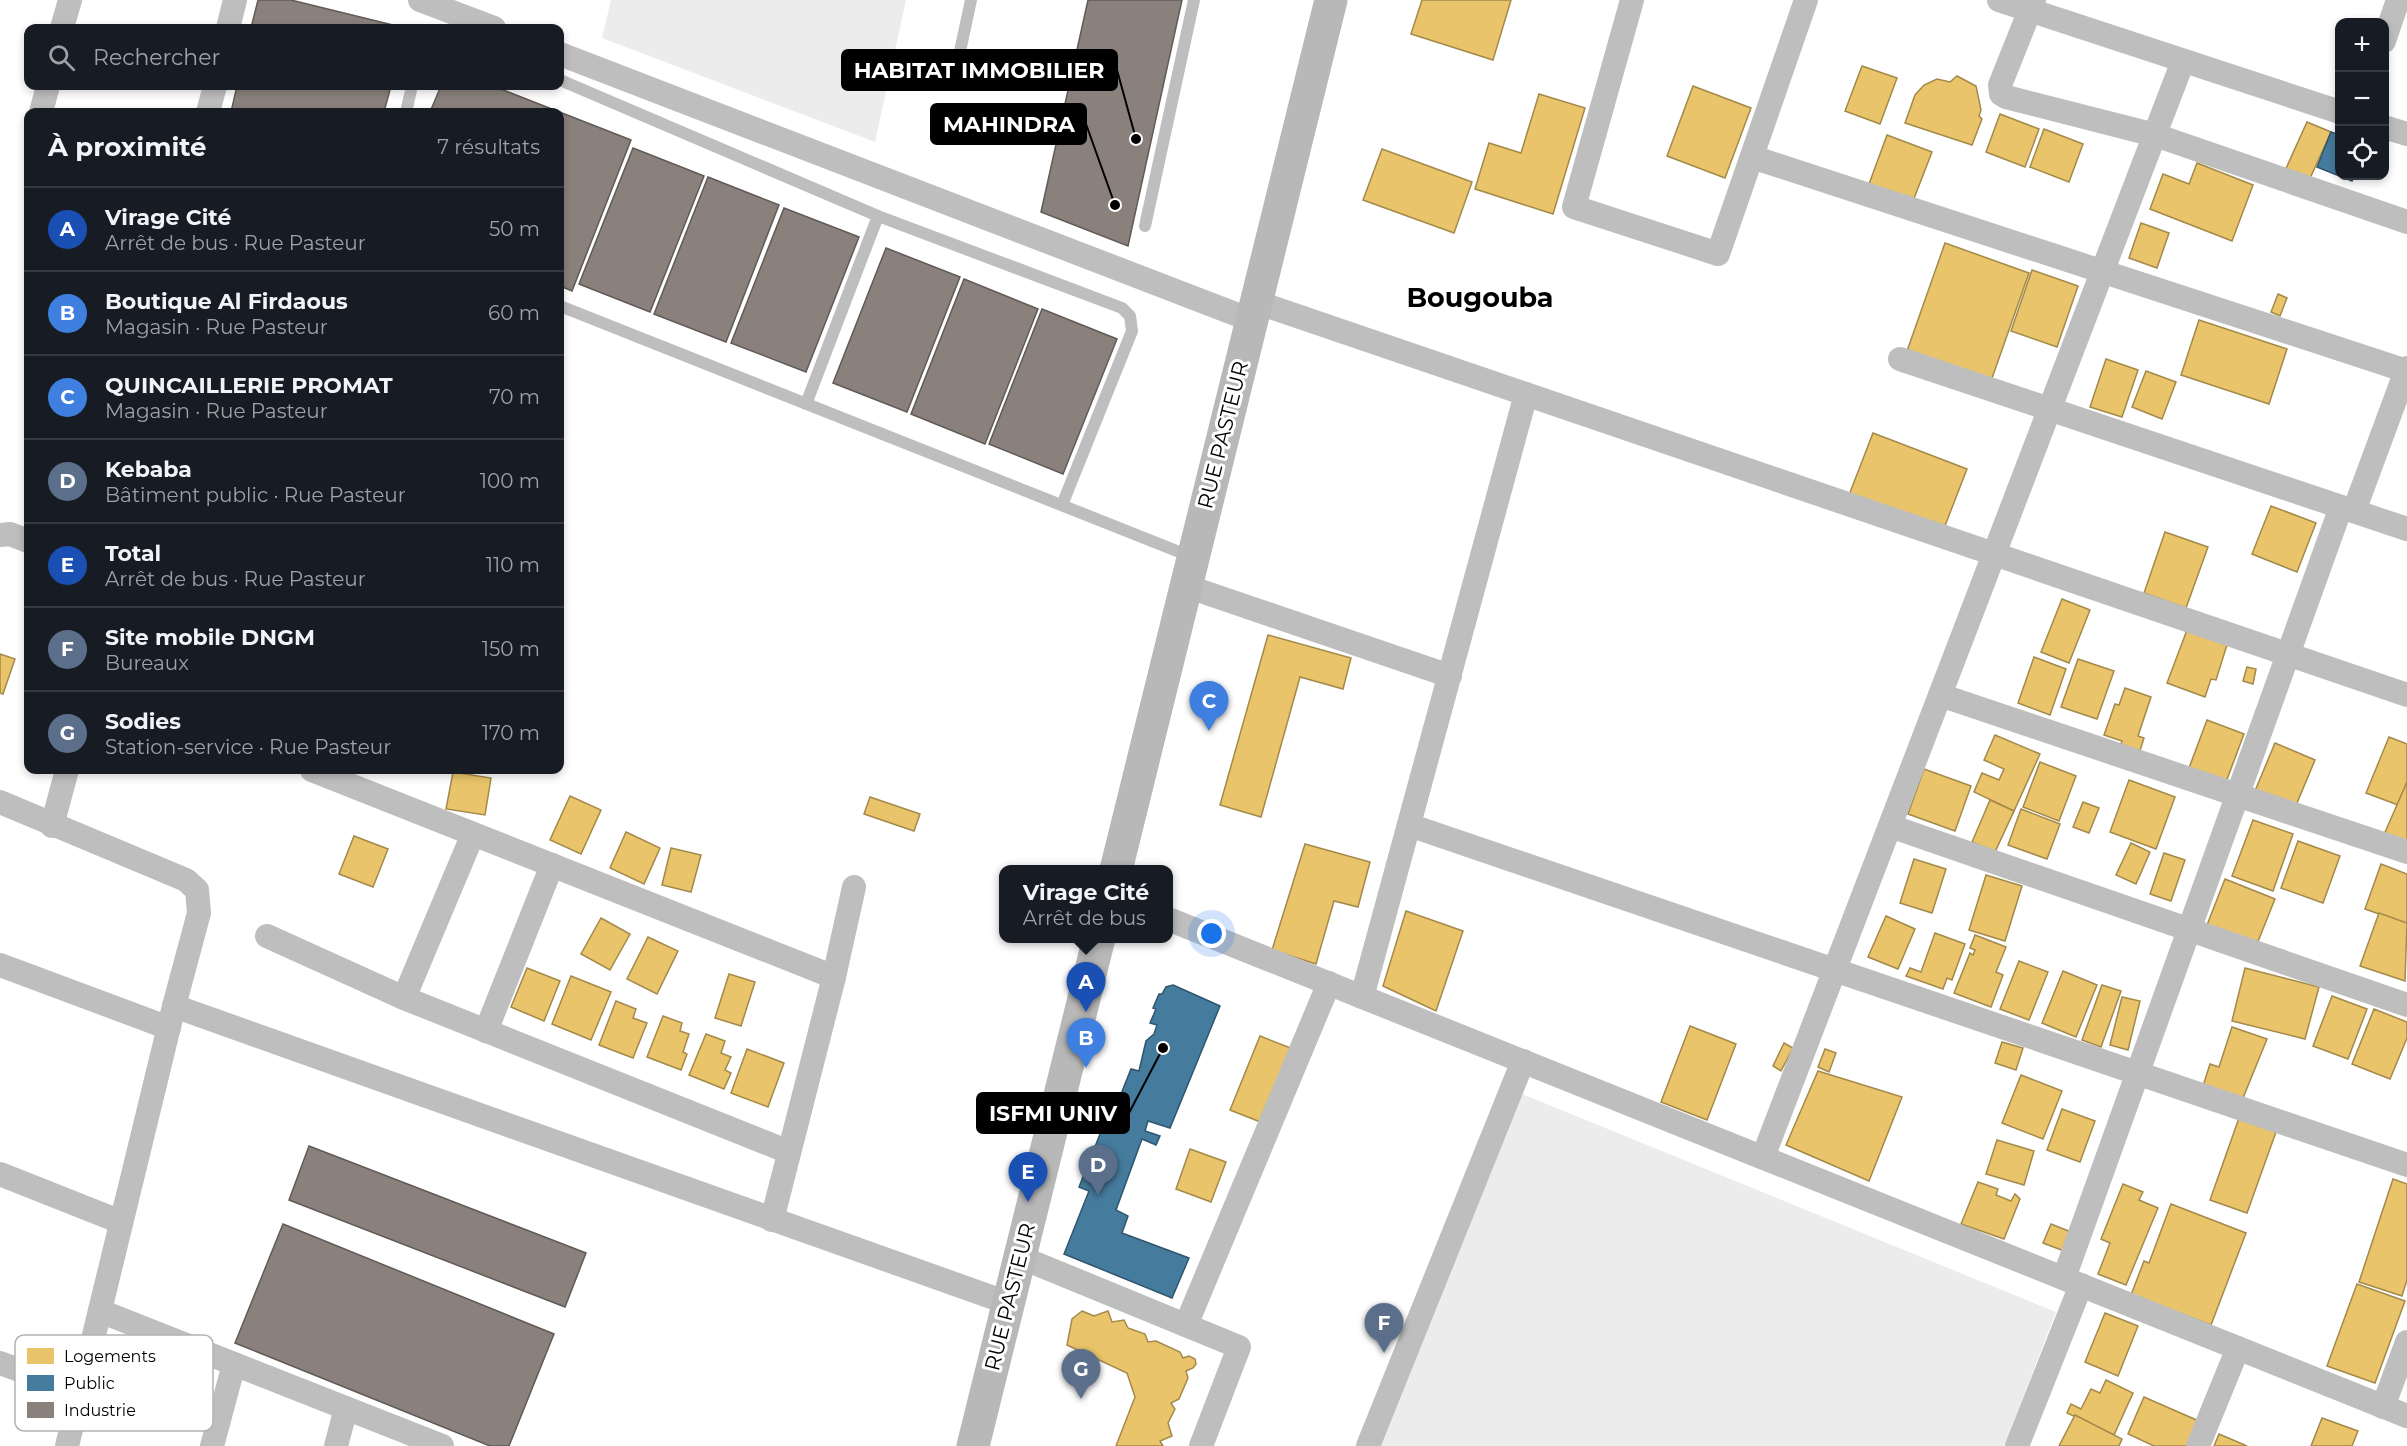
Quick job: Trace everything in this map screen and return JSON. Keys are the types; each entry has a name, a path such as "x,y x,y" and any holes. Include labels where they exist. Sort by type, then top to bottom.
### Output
{"main road":[{"name":"RUE PASTEUR","path":"1117,865 1331,0"},
{"name":"RUE PASTEUR","path":"973,1446 1098,943"}],"street":[{"path":"64,24 70,0"},
{"path":"229,24 235,0"},
{"path":"420,0 483,24"},
{"path":"1632,0 1574,207 1718,254 1806,0"},
{"path":"1999,0 2032,5 2183,61 2335,110"},
{"path":"2389,28 2398,0"},
{"path":"2032,5 2000,85 2001,94 2006,98 2155,135 2407,222"},
{"path":"564,55 1254,311 1526,394 2407,695"},
{"path":"1763,1157 2183,61"},
{"path":"42,108 47,90"},
{"path":"209,108 214,90"},
{"path":"2389,128 2407,134"},
{"path":"1752,157 2407,370 2288,655 2138,1073 2073,1282 2017,1446"},
{"path":"1900,359 2407,529"},
{"path":"1362,997 1526,394"},
{"path":"0,535 10,534 24,539"},
{"path":"1189,572 1450,676"},
{"path":"1940,695 2407,852"},
{"path":"52,826 66,774"},
{"path":"322,774 834,977"},
{"path":"0,802 52,826 186,880 198,890 200,913 171,1017 94,1335"},
{"path":"1409,825 2407,1165"},
{"path":"1890,826 2407,1005"},
{"path":"404,998 473,834"},
{"path":"486,1031 552,865"},
{"path":"772,1220 834,977 854,887"},
{"path":"1173,921 2407,1416"},
{"path":"267,936 404,998 789,1152"},
{"path":"0,965 171,1017 772,1220 1008,1303"},
{"path":"1186,1325 1329,983"},
{"path":"1368,1446 1523,1061"},
{"path":"0,1174 122,1222"},
{"path":"1020,1257 1239,1347 1201,1446"},
{"path":"100,1311 161,1335"},
{"path":"2383,1407 2407,1342"},
{"path":"2198,1446 2238,1348"},
{"path":"213,1356 442,1446"},
{"path":"0,1363 15,1368"},
{"path":"212,1446 234,1364"},
{"path":"336,1446 346,1408"},
{"path":"67,1446 71,1431"}],"lane":[{"path":"956,70 971,0"},
{"path":"1145,226 1194,0"},
{"path":"564,82 878,216 1122,308 1130,316 1132,331 1062,505"},
{"path":"407,108 410,90"},
{"path":"806,404 878,216"},
{"path":"564,308 1062,505 1189,572"}],"shaded area":[{"path":"611,0 906,0 875,142 602,38"},
{"path":"1522,1094 2056,1312 2004,1446 1379,1446"}],"building: Logements":[{"path":"1422,0 1511,0 1493,60 1411,34"},
{"path":"1862,66 1897,78 1880,124 1845,111"},
{"path":"1957,76 1976,86 1981,110 1979,116 1982,119 1972,145 1905,123 1915,95 1924,85 1937,79 1950,82"},
{"path":"1693,86 1751,108 1725,178 1667,156"},
{"path":"1539,94 1585,108 1553,214 1475,189 1489,143 1521,153"},
{"path":"2000,114 2039,129 2025,167 1986,152"},
{"path":"2307,122 2331,132 2307,185 2283,175"},
{"path":"2044,129 2083,144 2069,182 2030,167"},
{"path":"1887,135 1932,152 1913,201 1869,184"},
{"path":"1382,149 1472,182 1454,233 1363,200"},
{"path":"2197,163 2253,185 2232,241 2150,209 2163,174 2189,184"},
{"path":"2141,223 2169,233 2157,268 2129,258"},
{"path":"1945,243 2029,273 1991,381 1907,351"},
{"path":"2032,270 2078,286 2057,347 2011,331"},
{"path":"2278,294 2287,298 2280,316 2271,312"},
{"path":"2199,320 2287,349 2269,404 2181,375"},
{"path":"2106,359 2138,370 2122,417 2090,407"},
{"path":"2146,371 2176,382 2162,419 2132,407"},
{"path":"1873,433 1967,469 1943,531 1849,495"},
{"path":"2271,506 2316,523 2297,572 2252,554"},
{"path":"2165,532 2208,547 2186,608 2144,593"},
{"path":"2062,599 2090,610 2069,663 2041,652"},
{"path":"2187,630 2227,645 2216,680 2211,679 2205,697 2167,683"},
{"path":"1268,635 1351,658 1343,689 1300,677 1261,817 1220,805"},
{"path":"0,654 15,659 3,694 0,693"},
{"path":"2034,657 2066,669 2050,715 2018,703"},
{"path":"2078,659 2114,671 2097,719 2061,707"},
{"path":"2247,667 2256,669 2253,684 2243,681"},
{"path":"2125,688 2151,697 2138,736 2144,738 2137,760 2118,753 2122,741 2104,735 2115,704 2119,705"},
{"path":"2207,720 2244,734 2226,782 2189,768"},
{"path":"1995,735 2040,754 2014,811 1974,792 1982,773 1999,780 2004,769 1984,760"},
{"path":"2389,737 2407,744 2407,782 2398,805 2366,793"},
{"path":"2275,743 2315,760 2292,815 2252,798"},
{"path":"2040,762 2076,776 2059,821 2023,807"},
{"path":"1924,769 1971,786 1955,831 1908,814"},
{"path":"453,774 491,778 485,815 446,809"},
{"path":"2129,780 2175,797 2156,849 2110,832"},
{"path":"2407,782 2407,850 2382,839"},
{"path":"570,796 601,810 581,854 550,840"},
{"path":"870,797 920,814 914,831 864,814"},
{"path":"1990,800 2014,811 1995,852 1972,842"},
{"path":"2083,802 2099,808 2089,833 2073,827"},
{"path":"2021,809 2060,824 2047,859 2008,845"},
{"path":"2253,820 2293,834 2273,891 2232,876"},
{"path":"626,832 660,848 644,884 610,868"},
{"path":"354,836 388,849 373,887 339,874"},
{"path":"2298,841 2340,856 2323,903 2281,888"},
{"path":"2131,843 2150,852 2136,884 2116,875"},
{"path":"1305,844 1370,862 1358,907 1334,901 1316,964 1272,950"},
{"path":"671,848 701,855 691,892 662,885"},
{"path":"2164,853 2185,860 2171,901 2150,894"},
{"path":"1914,859 1946,869 1932,913 1900,903"},
{"path":"2381,864 2407,874 2407,924 2365,909"},
{"path":"1986,875 2022,886 2005,941 1969,930"},
{"path":"2225,879 2275,899 2255,949 2205,930"},
{"path":"1406,911 1463,931 1436,1011 1383,986"},
{"path":"2379,913 2407,923 2405,981 2360,966"},
{"path":"1886,916 1915,929 1898,969 1868,957"},
{"path":"601,918 630,934 610,970 581,954"},
{"path":"1935,933 1965,944 1952,980 1947,978 1943,989 1906,976 1910,968 1921,972"},
{"path":"1975,935 2006,947 1996,972 2003,975 1991,1007 1954,993 1970,953 1973,955 1975,950 1970,948"},
{"path":"648,937 678,951 657,994 627,979"},
{"path":"2019,961 2048,972 2029,1020 2000,1009"},
{"path":"527,968 560,981 544,1021 511,1007"},
{"path":"2245,968 2319,987 2305,1039 2232,1021"},
{"path":"2063,971 2097,985 2076,1037 2042,1023"},
{"path":"729,974 755,982 741,1026 715,1018"},
{"path":"571,976 611,992 591,1040 552,1024"},
{"path":"2102,985 2121,991 2101,1047 2082,1040"},
{"path":"2332,996 2367,1009 2348,1059 2313,1046"},
{"path":"2122,997 2140,1001 2128,1050 2110,1045"},
{"path":"616,1001 636,1009 633,1018 647,1023 633,1058 599,1045"},
{"path":"2374,1009 2407,1022 2407,1038 2390,1079 2352,1064"},
{"path":"663,1016 682,1023 680,1031 689,1034 683,1052 687,1054 681,1070 647,1057"},
{"path":"1690,1026 1736,1044 1707,1120 1661,1102"},
{"path":"2232,1027 2267,1039 2243,1098 2203,1086 2210,1064 2219,1067"},
{"path":"706,1034 725,1041 721,1053 731,1057 725,1070 731,1073 724,1089 689,1075"},
{"path":"1260,1036 1293,1049 1263,1123 1230,1110"},
{"path":"2002,1042 2023,1048 2016,1070 1995,1063"},
{"path":"1784,1043 1793,1048 1781,1071 1773,1066"},
{"path":"747,1049 784,1063 768,1107 731,1093"},
{"path":"1825,1049 1836,1053 1829,1072 1818,1067"},
{"path":"1818,1071 1902,1097 1869,1181 1786,1145"},
{"path":"2021,1075 2062,1091 2043,1139 2002,1123"},
{"path":"2062,1109 2095,1121 2080,1162 2047,1150"},
{"path":"2239,1118 2276,1132 2247,1213 2210,1200"},
{"path":"1997,1140 2034,1151 2024,1185 1986,1174"},
{"path":"1190,1149 1226,1162 1211,1202 1176,1189"},
{"path":"2393,1179 2407,1184 2407,1280 2402,1296 2359,1282"},
{"path":"1978,1182 1998,1189 1996,1195 2011,1201 2015,1194 2020,1199 2004,1239 1961,1224"},
{"path":"2123,1184 2143,1192 2139,1200 2158,1208 2126,1285 2098,1274 2110,1243 2101,1239"},
{"path":"2171,1204 2246,1233 2211,1325 2131,1295 2144,1261 2149,1263"},
{"path":"2051,1224 2071,1232 2064,1251 2043,1243"},
{"path":"2357,1284 2405,1301 2375,1383 2327,1366"},
{"path":"1082,1311 1094,1316 1108,1311 1112,1322 1124,1320 1128,1328 1145,1334 1148,1342 1156,1341 1180,1352 1183,1358 1189,1356 1195,1359 1196,1364 1193,1368 1186,1371 1188,1378 1179,1399 1171,1403 1175,1409 1168,1423 1172,1436 1160,1441 1163,1446 1116,1446 1135,1397 1127,1373 1067,1345 1072,1319"},
{"path":"2105,1313 2138,1326 2118,1376 2085,1362"},
{"path":"2106,1380 2133,1393 2114,1435 2067,1413 2071,1404 2081,1409 2091,1389 2100,1393"},
{"path":"2144,1397 2201,1422 2190,1446 2154,1446 2128,1434"},
{"path":"2075,1415 2122,1439 2119,1446 2059,1446"},
{"path":"2322,1418 2358,1431 2352,1446 2311,1446"},
{"path":"2219,1434 2247,1446 2214,1446"}],"building: Public":[{"path":"2331,132 2335,133 2335,174 2317,167"},
{"path":"1173,985 1220,1006 1170,1128 1148,1121 1145,1131 1160,1136 1156,1145 1142,1139 1116,1210 1128,1216 1122,1233 1189,1258 1172,1298 1064,1254 1089,1191 1079,1187 1108,1114 1117,1104 1131,1069 1139,1071 1146,1041 1154,1034 1157,1025 1150,1023 1159,994 1162,994 1166,987"}],"building: Industrie":[{"path":"258,0 291,0 389,24 252,24"},
{"path":"1088,0 1182,0 1128,246 1041,212"},
{"path":"236,90 390,90 385,108 232,108"},
{"path":"439,90 503,90 549,108 432,108"},
{"path":"564,114 631,140 572,291 564,288"},
{"path":"633,148 704,176 650,312 579,284"},
{"path":"708,177 779,205 726,342 654,314"},
{"path":"784,208 859,237 806,372 731,343"},
{"path":"886,248 960,277 907,412 833,383"},
{"path":"964,279 1038,309 985,444 911,414"},
{"path":"1042,309 1117,339 1063,474 989,444"},
{"path":"309,1146 586,1253 565,1307 289,1200"},
{"path":"283,1224 554,1334 509,1446 490,1446 235,1343"}],"place":[{"name":"HABITAT IMMOBILIER","path":"1136,139"},
{"name":"MAHINDRA","path":"1115,205"},
{"name":"QUINCAILLERIE PROMAT","path":"1209,731"},
{"name":"Virage Cité","path":"1086,1012"},
{"name":"ISFMI UNIV","path":"1163,1048"},
{"name":"Boutique Al Firdaous","path":"1086,1068"},
{"name":"Kebaba","path":"1098,1195"},
{"name":"Total","path":"1028,1202"},
{"name":"Site mobile DNGM","path":"1384,1353"},
{"name":"Sodies","path":"1081,1399"}],"district":[{"name":"Bougouba","path":"1480,298"}]}
